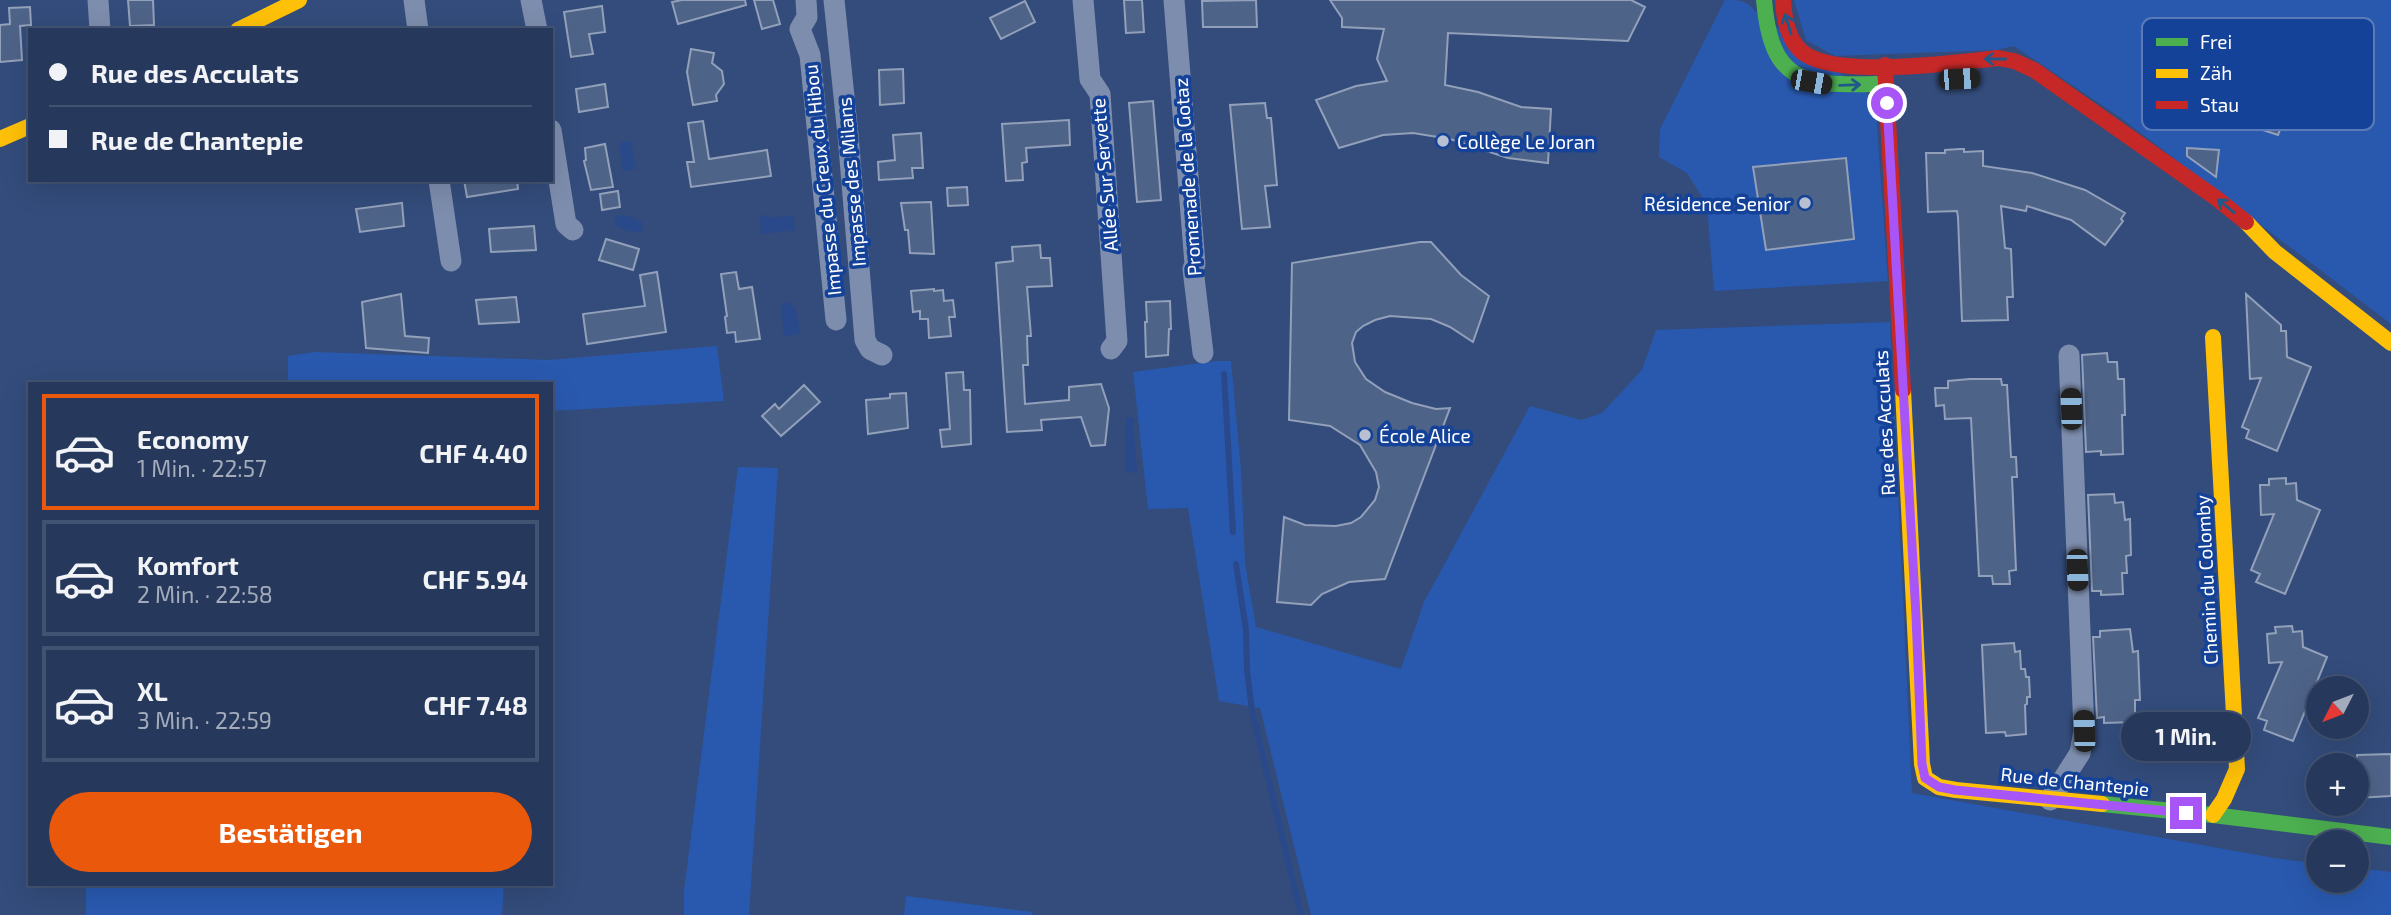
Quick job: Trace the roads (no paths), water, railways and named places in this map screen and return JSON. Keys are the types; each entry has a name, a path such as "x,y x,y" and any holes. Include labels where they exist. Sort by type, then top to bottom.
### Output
{"street":[{"path":"98,0 100,28"},
{"path":"242,28 299,0"},
{"path":"414,0 418,28"},
{"path":"531,0 537,28"},
{"name":"Impasse du Creux du Hibou","path":"806,0 807,17 800,29 810,55 836,320"},
{"name":"Impasse des Milans","path":"834,0 865,341 870,349 883,355"},
{"name":"Allée Sur Servette","path":"1083,0 1090,79 1100,94 1117,341 1111,349"},
{"name":"Promenade de la Gotaz","path":"1174,0 1195,264 1193,269 1202,353"},
{"path":"1764,0 1769,43 1778,59 1793,73 1811,82 1830,85 1938,80"},
{"path":"1783,0 1787,28 1794,42 1805,54 1829,64 1885,65 1998,58 2014,61 2034,70 2216,198 2248,224 2276,253 2391,343"},
{"name":"Rue des Acculats","path":"1885,65 1922,764 1925,778"},
{"path":"0,139 28,127"},
{"path":"553,143 566,224 573,230"},
{"path":"439,182 451,261"},
{"path":"2214,217 2276,253"},
{"name":"Chemin du Colomby","path":"2213,337 2237,769 2224,799 2213,815"},
{"path":"2050,800 2080,753 2084,731 2069,355"},
{"name":"Rue de Chantepie","path":"1925,778 1939,787 2213,815 2391,837"}],"waterway":[{"path":"1224,374 1233,532"},
{"path":"1236,564 1246,630 1252,711 1301,915"}],"place":[{"name":"Collège Le Joran","path":"1443,141"},
{"name":"Résidence Senior","path":"1805,203"},
{"name":"École Alice","path":"1365,435"}]}
